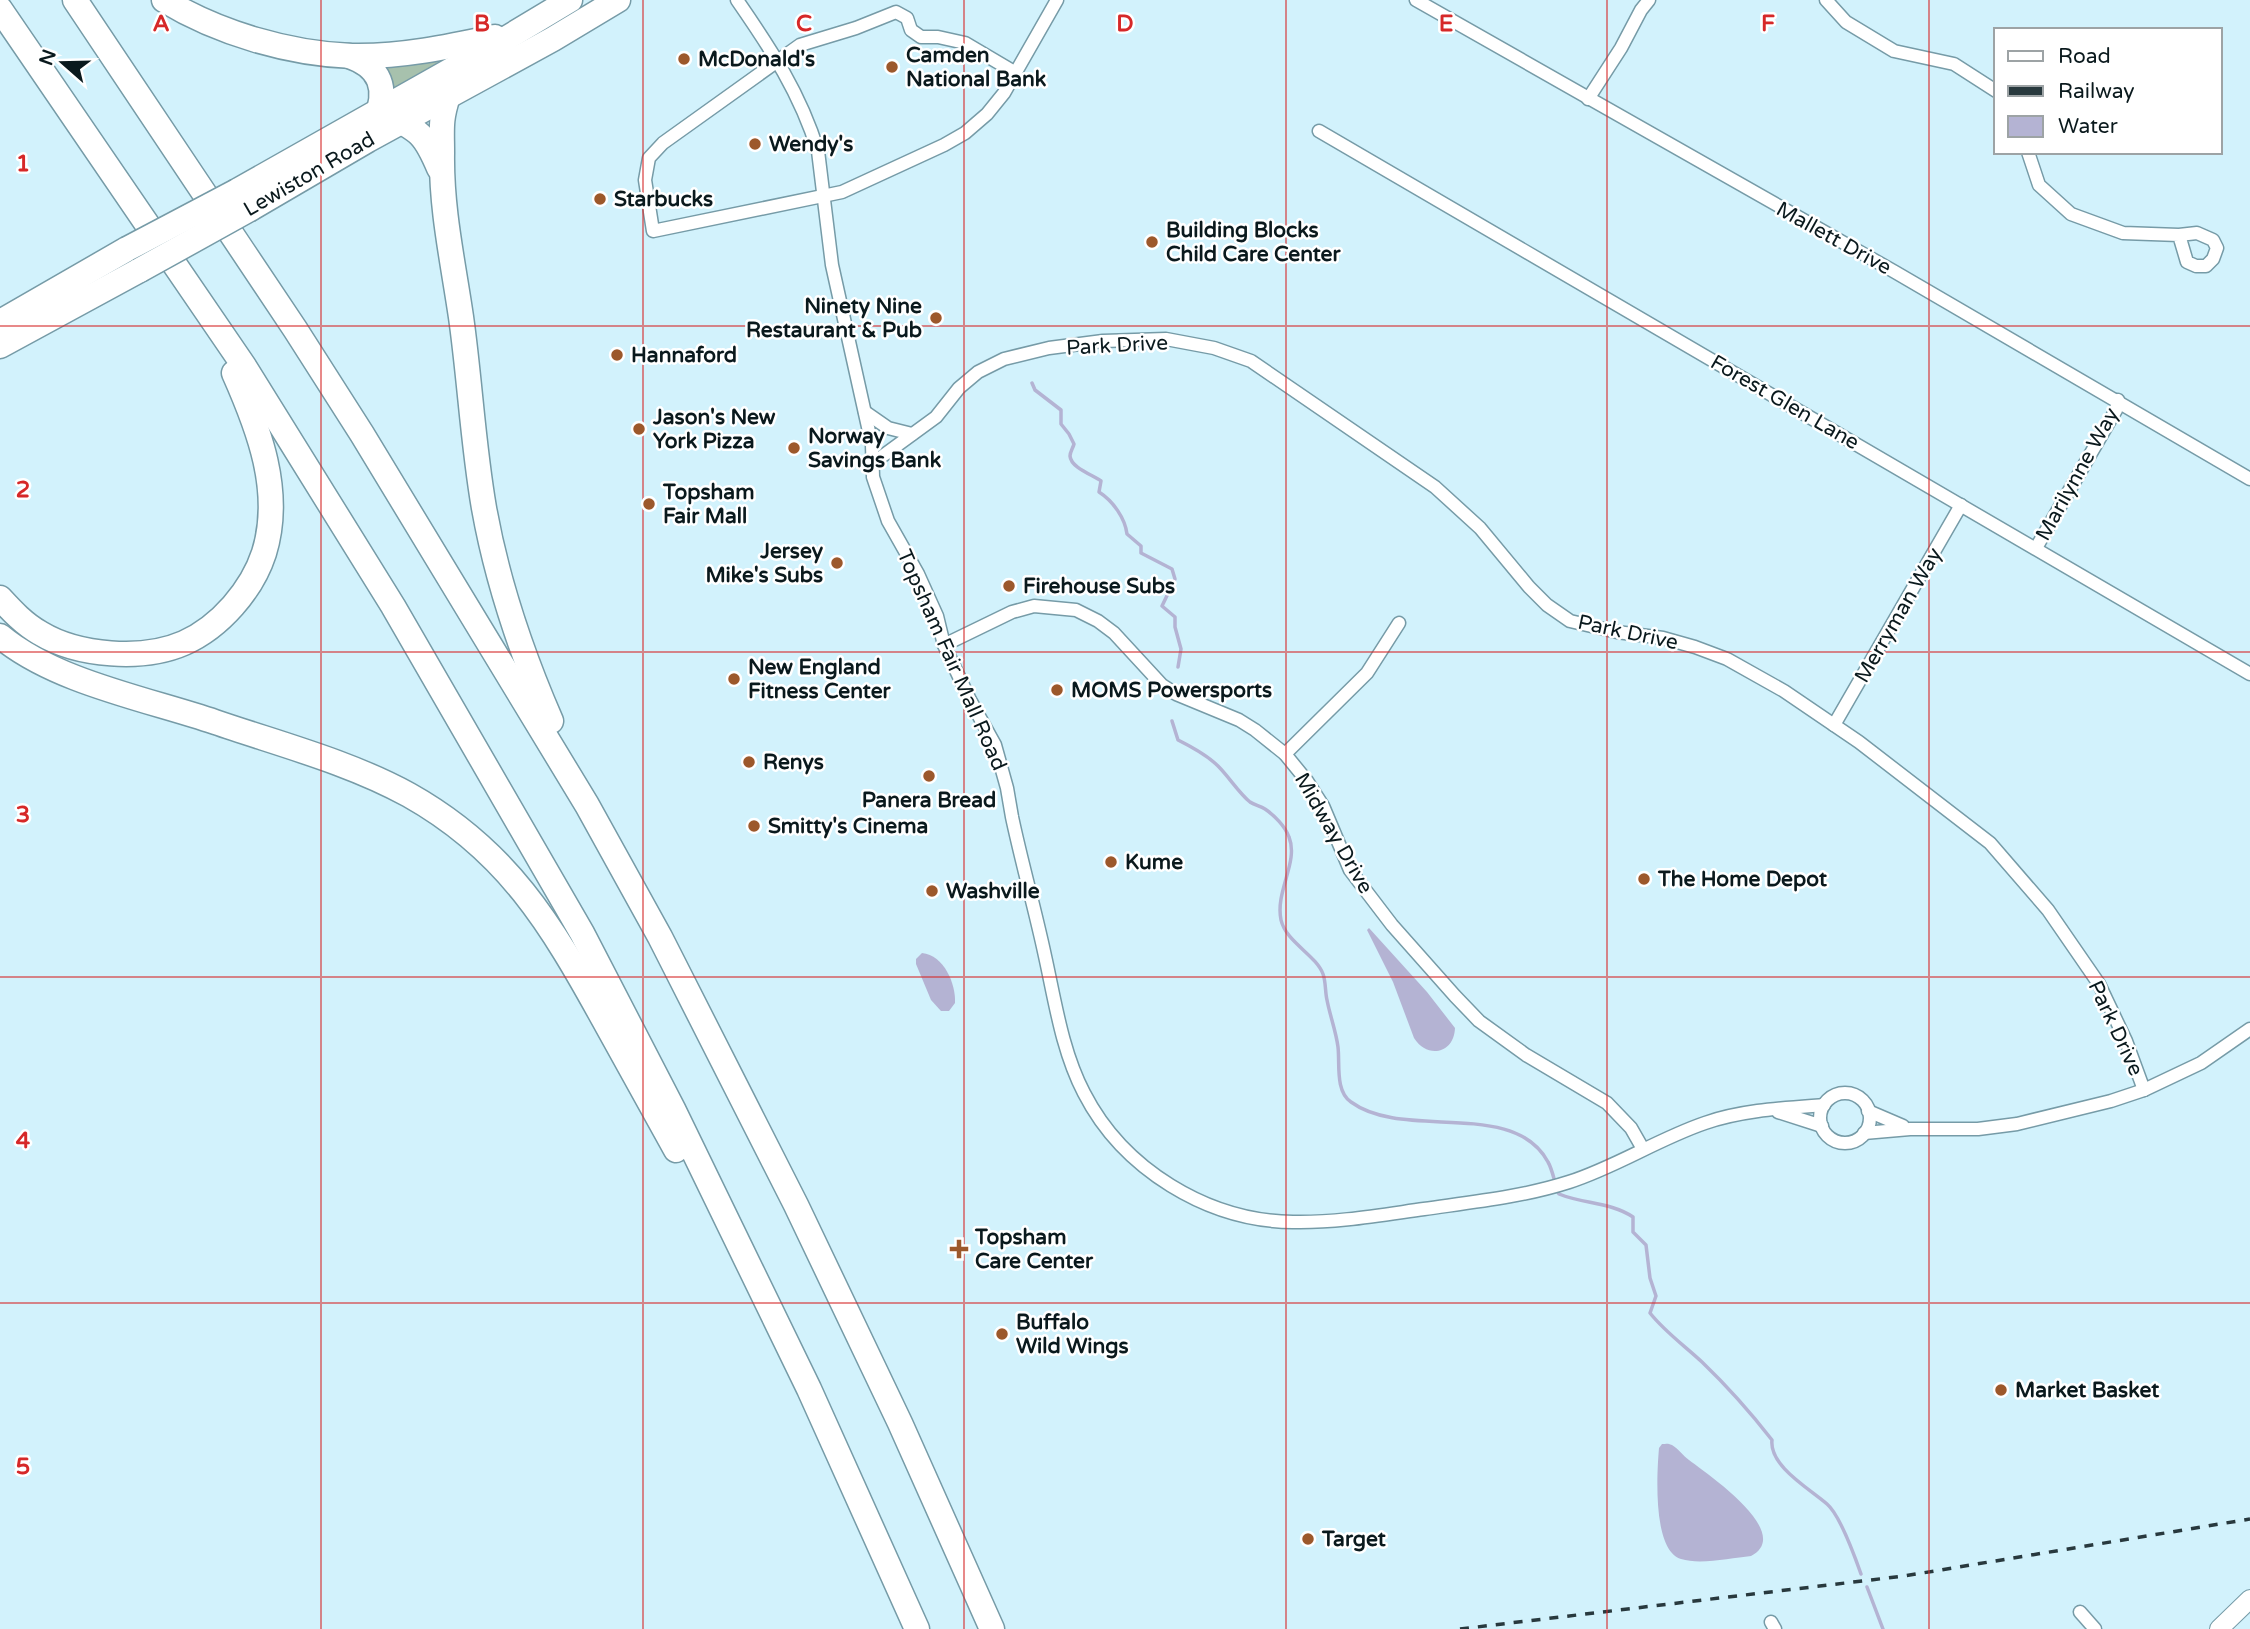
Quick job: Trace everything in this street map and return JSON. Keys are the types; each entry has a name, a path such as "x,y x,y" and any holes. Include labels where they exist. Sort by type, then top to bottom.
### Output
{"highway":[{"path":"75,0 362,434 587,805 660,937 796,1205 900,1423 992,1629"},
{"path":"164,0 253,39 300,50 349,56 430,50 517,33"},
{"name":"Lewiston Road","path":"0,322 134,259 243,200 390,116 570,0"},
{"name":"Lewiston Road","path":"243,200 368,140 390,116 448,96 618,0"},
{"path":"0,9 251,377 393,606 582,933 755,1278 917,1629"},
{"path":"349,56 368,65 376,75 390,116 419,132 440,172"},
{"path":"448,96 442,116 440,172 461,318 476,455 492,546 522,649 576,771 587,805"},
{"name":"Lewiston Road","path":"0,346 134,259"},
{"path":"0,598 21,620 41,634 62,643 86,651 149,652 186,642 221,618 248,586 264,553 270,519 270,488 265,457 254,419 203,305"},
{"path":"0,636 35,660 63,673 192,714 381,781 432,809 478,844 512,877 548,923 741,1270 755,1278"}],"street":[{"name":"Topsham Fair Mall Road","path":"737,0 779,62 807,115 818,151 832,265 872,445 873,477 888,520 918,574 937,616 944,645 995,745 1065,1043 1083,1093 1109,1131 1135,1160 1176,1189 1205,1203 1258,1218 1292,1222 1390,1213 1516,1196 1598,1172 1643,1149 1722,1118 1824,1105"},
{"path":"1016,73 965,43 938,37 921,37 911,30 907,18 897,12 856,29 813,40 800,46 663,143 649,158 645,180 653,231 842,192 929,153 965,132 987,114 1004,93 1016,73 1057,0"},
{"name":"Mallett Drive","path":"1416,0 2118,400 2250,479"},
{"path":"1588,99 1649,0"},
{"path":"1826,0 1846,22 1894,51 1954,64 1994,90"},
{"name":"Forest Glen Lane","path":"1319,131 2250,674"},
{"path":"2029,154 2039,185 2071,214 2123,233 2179,235"},
{"name":"Park Drive","path":"873,463 936,417 970,378 985,367 1004,359 1049,348 1103,341 1166,340 1214,348 1251,361 1435,487 1480,528 1547,605 1570,621 1617,632 1662,638 1727,659 1784,691 1834,725 1990,843 2048,910 2099,984 2126,1041 2144,1090"},
{"name":"Marilynne Way","path":"2036,548 2116,410 2118,400"},
{"path":"865,412 888,429 912,434"},
{"name":"Merryman Way","path":"1834,725 1961,505"},
{"name":"Midway Drive","path":"944,645 1012,612 1034,607 1076,610 1114,633 1162,685 1255,730 1286,754 1307,781 1323,806 1350,870 1392,925 1455,996 1479,1021 1526,1055 1607,1103 1631,1128 1643,1149"},
{"path":"1286,754 1367,673 1399,623"},
{"path":"1864,1133 1869,1122 1868,1111 1862,1100 1845,1093 1833,1096 1824,1105 1820,1115 1822,1126 1829,1137 1840,1142 1851,1142 1864,1133 2017,1125 2144,1090 2201,1063 2250,1029"},
{"name":"Topsham Fair Mall Road","path":"1770,1110 1822,1126"},
{"path":"1868,1111 1910,1129"},
{"path":"2219,1629 2250,1599"},
{"path":"2080,1612 2095,1629"}],"green space":[{"path":"444,59 394,89 375,66"}],"water":[{"path":"1369,928 1427,992 1455,1028 1450,1043 1445,1048 1432,1051 1419,1045 1414,1038 1393,982 1367,930"},
{"path":"922,953 937,959 951,979 955,1003 949,1011 941,1011 931,1000 916,964 916,959"},
{"path":"1662,1444 1674,1447 1728,1490 1755,1519 1762,1533 1762,1546 1751,1556 1689,1561 1672,1553 1665,1541 1658,1509 1658,1459"}],"waterway":[{"path":"1032,383 1035,390 1061,410 1061,424 1074,444 1070,454 1074,464 1101,481 1099,492 1118,510 1127,534 1141,546 1141,553 1172,569 1175,579 1162,606 1175,617 1181,649 1178,667"},
{"path":"1172,721 1178,740 1214,762 1246,798 1272,814 1289,837 1291,856 1281,898 1281,920 1289,935 1323,974 1337,1041 1340,1084 1346,1097 1373,1113 1399,1119 1485,1125 1510,1131 1532,1143 1548,1162 1555,1182"},
{"path":"1557,1189 1559,1194 1616,1208 1633,1217 1633,1232 1646,1245 1650,1278 1656,1296 1650,1313 1696,1356 1747,1410 1772,1440 1773,1450 1784,1468 1832,1509 1847,1537 1861,1574"},
{"path":"1867,1587 1883,1629"}],"railway":[{"path":"1460,1629 1904,1576 2250,1519"}],"place":[{"name":"McDonald's","path":"684,59"},
{"name":"Camden National Bank","path":"892,67"},
{"name":"Wendy's","path":"755,144"},
{"name":"Starbucks","path":"600,199"},
{"name":"Building Blocks Child Care Center","path":"1152,242"},
{"name":"Ninety Nine Restaurant & Pub","path":"936,318"},
{"name":"Hannaford","path":"617,355"},
{"name":"Jason's New York Pizza","path":"639,429"},
{"name":"Norway Savings Bank","path":"794,448"},
{"name":"Topsham Fair Mall","path":"649,504"},
{"name":"Jersey Mike's Subs","path":"837,563"},
{"name":"Firehouse Subs","path":"1009,586"},
{"name":"New England Fitness Center","path":"734,679"},
{"name":"MOMS Powersports","path":"1057,690"},
{"name":"Renys","path":"749,762"},
{"name":"Panera Bread","path":"929,776"},
{"name":"Smitty's Cinema","path":"754,826"},
{"name":"Kume","path":"1111,862"},
{"name":"The Home Depot","path":"1644,879"},
{"name":"Washville","path":"932,891"},
{"name":"Topsham Care Center","path":"959,1249"},
{"name":"Buffalo Wild Wings","path":"1002,1334"},
{"name":"Market Basket","path":"2001,1390"},
{"name":"Target","path":"1308,1539"}]}
